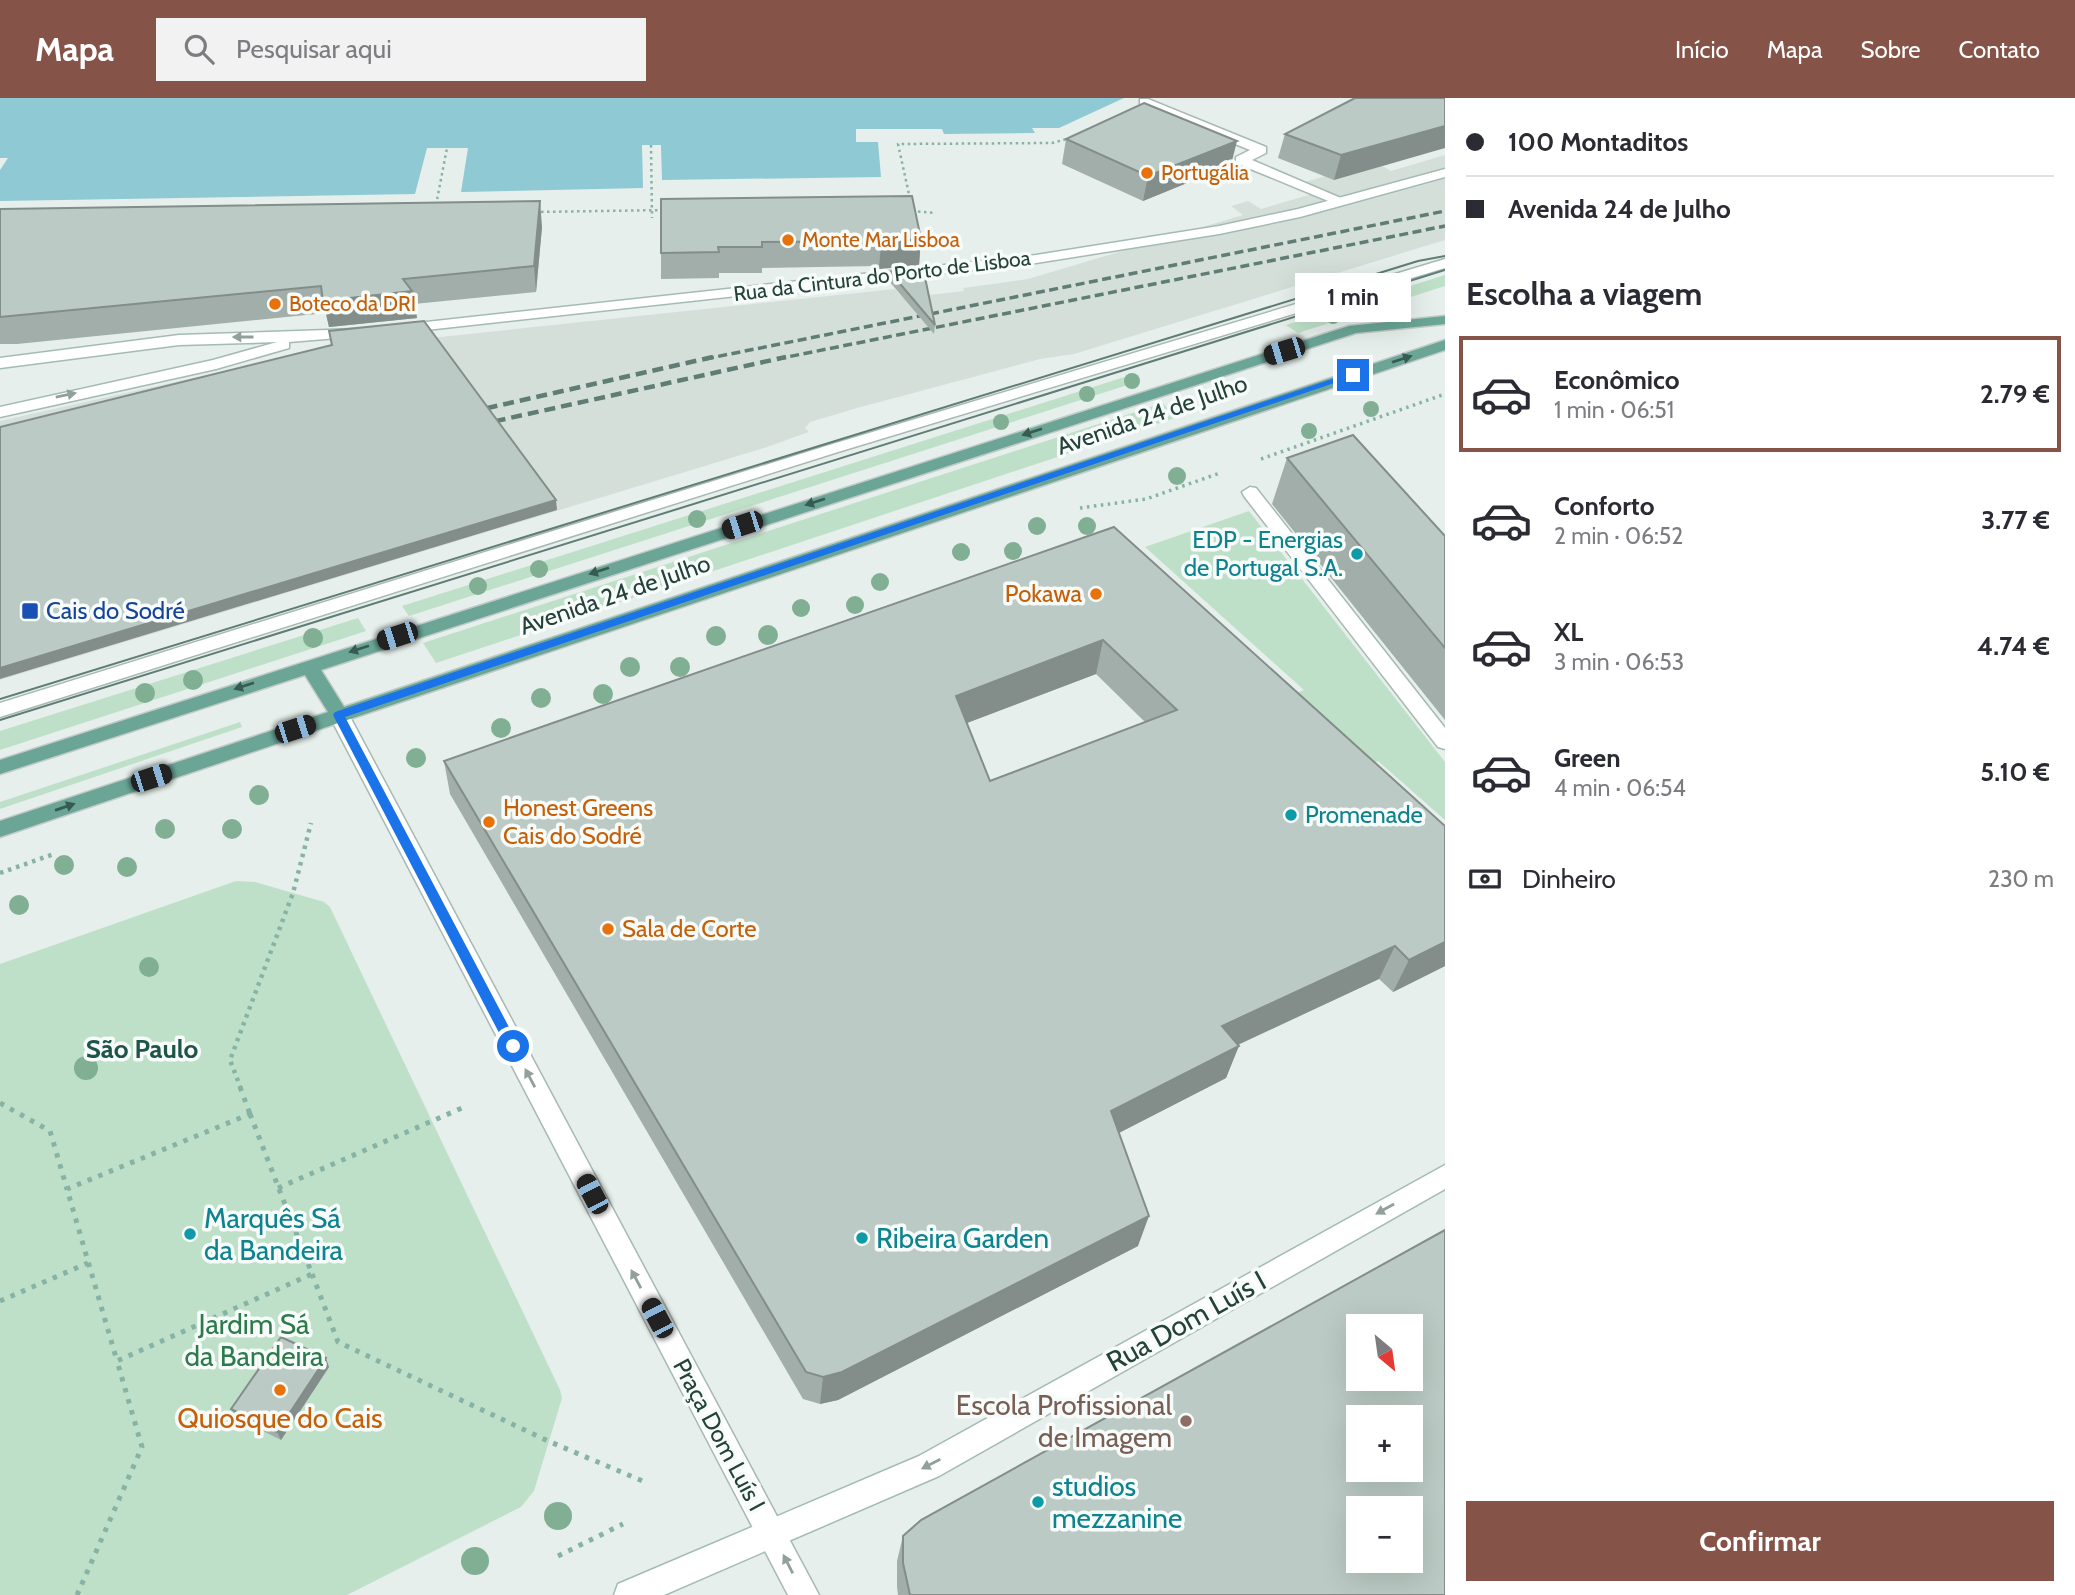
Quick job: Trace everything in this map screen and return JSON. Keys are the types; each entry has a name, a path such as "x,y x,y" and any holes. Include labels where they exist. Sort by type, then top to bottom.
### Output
{"main road":[{"name":"Avenida 24 de Julho","path":"1,767 309,665 1354,329 1445,320"},
{"name":"Avenida 24 de Julho","path":"0,828 1445,345"},
{"path":"309,665 339,715"}],"street":[{"path":"1144,102 1261,150 1241,160 1343,202"},
{"name":"Rua da Cintura do Porto de Lisboa","path":"0,363 179,340 311,337 374,331 1036,258 1219,230 1343,202 1445,173"},
{"path":"0,710 832,449 1445,263"},
{"name":"Rua da Cintura do Porto de Lisboa","path":"0,412 216,364 311,337"},
{"path":"1251,492 1445,742"},
{"name":"Praça Dom Luís I","path":"339,715 772,1534 629,1595"},
{"name":"Rua Dom Luís I","path":"772,1534 929,1466 1445,1176"},
{"path":"772,1534 804,1595"}],"path":[{"path":"936,213 912,214 898,144 1052,143 1076,136"},
{"path":"651,145 652,218"},
{"path":"435,213 447,148"},
{"path":"529,212 679,210"},
{"path":"311,823 293,893 230,1060 338,1342 548,1441 645,1482"},
{"path":"0,1103 50,1131 142,1447 77,1595"},
{"path":"278,1188 462,1108"},
{"path":"67,1189 250,1114"},
{"path":"0,1301 88,1263"},
{"path":"117,1361 312,1274"},
{"path":"558,1556 623,1524"}],"shaded area":[{"path":"1445,155 1445,240 1074,354 1040,359 810,422 805,428 809,432 767,447 0,680 0,421 292,356 431,338 895,289 903,298 964,291 963,288 1028,279 1243,215 1231,206 1248,201 1261,209 1319,192 1305,182 1375,162 1391,171"}],"green space":[{"path":"1445,275 1445,286 1298,333 1286,325"},
{"path":"1134,374 1140,381 409,616 402,606"},
{"path":"1163,403 1175,418 436,663 423,643"},
{"path":"1249,511 1445,762 1445,820 1378,761 1346,775 1269,705 1304,690 1145,547"},
{"path":"358,618 366,631 0,750 0,731"},
{"path":"240,722 242,727 0,809 0,802"},
{"name":"Jardim Sá da Bandeira","path":"236,881 255,882 324,902 330,907 560,1390 562,1398 534,1491 521,1507 347,1595 0,1595 0,964"}],"water":[{"path":"0,98 1124,98 1059,128 1032,128 1035,133 944,134 942,129 856,129 856,142 878,142 881,177 662,180 661,145 642,145 643,188 461,192 468,148 427,148 415,194 0,201 0,170 8,158 0,158"}],"building":[{"path":"1355,98 1445,98 1445,126 1341,155 1285,134"},
{"path":"1144,103 1237,141 1148,176 1066,139"},
{"path":"912,196 921,239 881,243 762,242 762,247 718,247 719,252 661,253 661,199"},
{"path":"540,201 534,266 403,279 412,291 323,301 321,286 0,317 0,209"},
{"path":"923,268 935,325 890,272"},
{"path":"424,321 556,500 0,668 0,427 332,345 329,331"},
{"path":"1353,435 1445,536 1445,648 1287,458"},
{"path":"1114,527 1445,826 1445,942 1409,960 1395,946 1222,1026 1239,1046 1111,1111 1149,1216 842,1372 823,1377 806,1372 444,761","holes":["1103,640 1177,710 990,781 956,696"]},
{"path":"1445,1230 1445,1595 910,1595 903,1563 903,1536 921,1520"},
{"path":"281,1337 326,1358 277,1432 231,1409"}],"tram line":[{"path":"0,699 1418,261 1445,256"},
{"path":"0,720 1445,270"}],"railway":[{"path":"705,359 1445,211"},
{"path":"777,359 1445,226"},
{"path":"470,412 713,357"},
{"path":"478,425 786,357"}],"place":[{"name":"Portugália","path":"1147,173"},
{"name":"Monte Mar Lisboa","path":"788,240"},
{"name":"Boteco da DRI","path":"275,304"},
{"name":"EDP - Energias de Portugal S.A.","path":"1357,554"},
{"name":"Pokawa","path":"1096,594"},
{"name":"Cais do Sodré","path":"30,611"},
{"name":"Promenade","path":"1291,815"},
{"name":"Honest Greens Cais do Sodré","path":"489,822"},
{"name":"Sala de Corte","path":"608,929"},
{"name":"Marquês Sá da Bandeira","path":"190,1234"},
{"name":"Ribeira Garden","path":"862,1238"},
{"name":"Quiosque do Cais","path":"280,1390"},
{"name":"Escola Profissional de Imagem","path":"1186,1421"},
{"name":"studios mezzanine","path":"1038,1502"}],"district":[{"name":"São Paulo","path":"142,1049"}],"route":[{"path":"513,1046 339,715 1353,375"}]}
